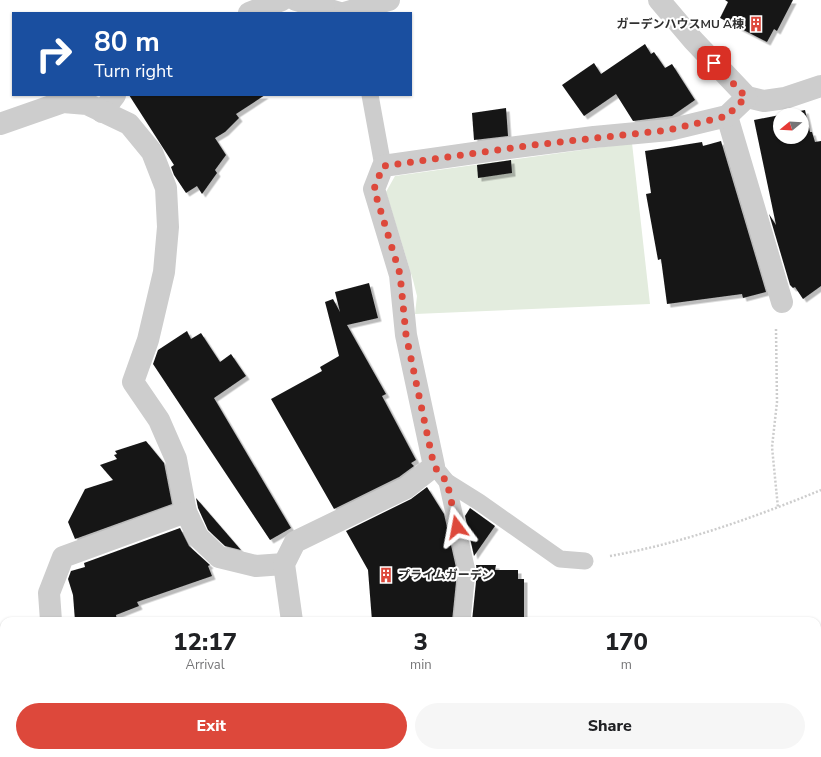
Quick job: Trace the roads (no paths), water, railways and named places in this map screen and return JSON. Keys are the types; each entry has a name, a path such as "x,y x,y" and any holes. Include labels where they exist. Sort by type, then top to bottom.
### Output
{"street":[{"path":"252,12 282,0"},
{"path":"296,0 337,12"},
{"path":"347,12 389,0"},
{"path":"659,0 693,40 746,97 764,101 785,98 821,86"},
{"path":"291,617 284,564 295,542 406,488 440,474 406,335 400,274 374,189 383,166 510,148 669,130 727,116 746,97"},
{"path":"0,124 63,102 87,104 108,103 129,124 152,152 166,188 168,227 164,272 148,340 133,382 159,420 176,458 186,512 198,537 219,557 256,566 284,564"},
{"path":"727,116 782,302"},
{"path":"51,617 49,593 63,557 186,512"}],"lane":[{"path":"370,96 383,166"},
{"path":"440,474 560,559 585,561"},
{"path":"440,474 467,571 462,617"}],"place":[{"name":"ガーデンハウスMU A棟","path":"756,24"},
{"name":"プライムガーデン","path":"386,575"}]}
